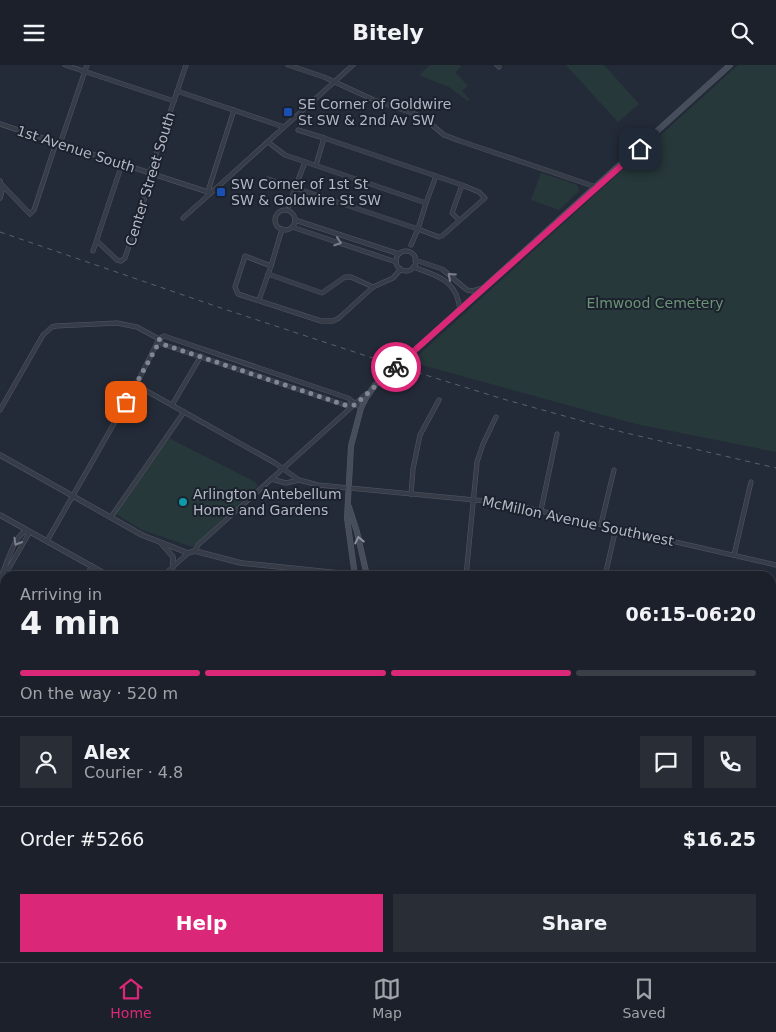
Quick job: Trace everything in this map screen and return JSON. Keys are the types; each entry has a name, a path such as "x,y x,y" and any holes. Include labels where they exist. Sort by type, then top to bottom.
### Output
{"main road":[{"path":"354,571 348,531 351,446 361,408 376,385 730,65"},
{"path":"349,505 366,571"}],"street":[{"path":"65,65 174,101"},
{"path":"1,183 30,214 34,209 87,65"},
{"name":"Center Street South","path":"97,241 116,260 123,260 146,195 151,169 186,65"},
{"path":"288,65 334,81 374,100 425,119 444,135 597,187"},
{"path":"183,218 353,65"},
{"path":"177,91 284,127"},
{"path":"211,193 208,188 234,110"},
{"name":"1st Avenue South","path":"0,124 211,193"},
{"path":"268,179 439,237 485,198 479,192 462,185 298,130"},
{"path":"316,165 324,138"},
{"path":"268,142 285,155 426,203"},
{"path":"305,162 289,206 285,211 278,214 275,219 277,225 282,229 292,227 396,261 401,269 407,270 413,267 415,260 411,245"},
{"path":"93,251 122,164"},
{"path":"289,206 290,212 295,219 399,254 406,251 411,245 436,176"},
{"path":"0,199 1,183"},
{"path":"460,220 452,213 462,185"},
{"path":"285,211 290,212"},
{"path":"292,227 295,219"},
{"path":"259,300 282,229"},
{"path":"406,251 412,253"},
{"path":"396,261 399,254"},
{"path":"271,266 246,256 235,287 238,294 327,322 339,318 373,287 392,278 401,269"},
{"path":"415,260 448,272 467,290 472,291 486,287"},
{"path":"413,267 444,279 457,293 460,310"},
{"path":"268,273 322,293 345,277 351,277 373,287"},
{"path":"0,410 43,335 52,327 117,323 137,327 159,339 162,344 345,405 355,405"},
{"path":"47,541 136,385 159,339 164,337 348,398 361,408"},
{"path":"172,405 201,356"},
{"path":"224,364 226,357"},
{"path":"289,386 291,379"},
{"name":"McMillon Avenue Southwest","path":"136,385 300,480 318,485 506,503 776,565"},
{"path":"195,551 198,545 376,385"},
{"path":"411,494 415,454 420,435 439,400"},
{"path":"111,517 184,412"},
{"path":"466,571 473,499 480,450 496,417"},
{"path":"540,510 557,434"},
{"path":"0,455 142,535 188,553"},
{"path":"601,524 614,470"},
{"path":"271,479 286,483 300,480"},
{"path":"734,555 751,482"},
{"path":"0,515 100,571"},
{"path":"606,571 616,528"},
{"path":"4,571 9,569 28,535 27,530"},
{"path":"157,541 171,553 173,567"},
{"path":"169,571 188,553 195,551 241,563 307,571"},
{"path":"89,571 92,567"}],"green space":[{"path":"430,65 459,65 461,67 455,72 468,86 462,91 470,100 468,101 449,87 419,75"},
{"path":"566,65 604,65 639,104 618,122"},
{"name":"Elmwood Cemetery","path":"738,65 776,65 776,452 636,424 411,362"},
{"path":"541,173 575,184 578,186 579,191 559,210 531,200"},
{"name":"Arlington Antebellum Home and Gardens","path":"169,438 255,482 258,486 193,547 142,530 116,514"}],"railway":[{"path":"0,232 221,308 503,399 622,432 776,468"}],"way so far":[{"path":"126,402 159,339 162,344 345,405 355,405 396,367"}],"place":[{"name":"SE Corner of Goldwire St SW & 2nd Av SW","path":"288,112"},
{"name":"SW Corner of 1st St SW & Goldwire St SW","path":"221,192"},
{"name":"Arlington Antebellum Home and Gardens","path":"183,502"}],"route":[{"path":"396,367 640,149"}]}
